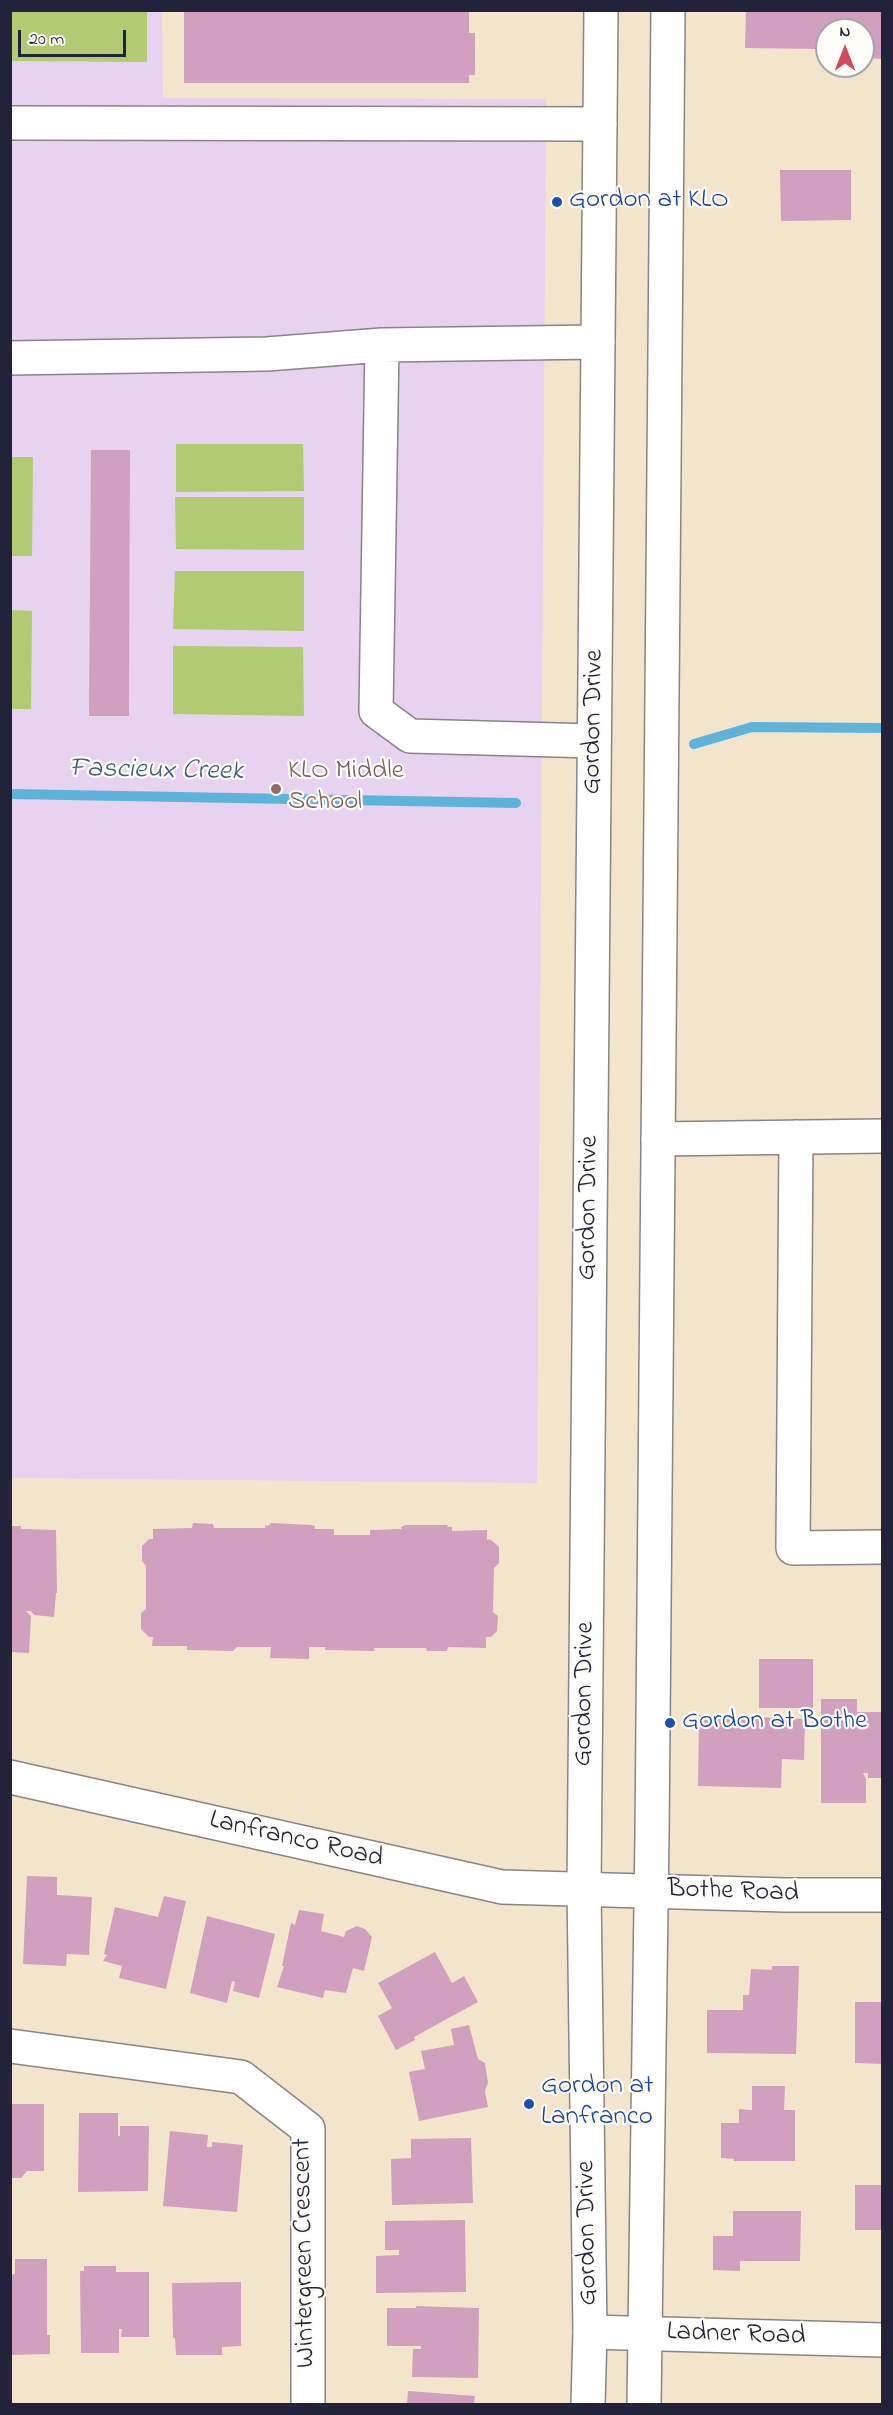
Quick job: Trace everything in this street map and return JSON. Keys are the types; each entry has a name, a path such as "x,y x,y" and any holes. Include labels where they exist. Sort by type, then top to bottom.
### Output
{"main road":[{"name":"Gordon Drive","path":"588,2404 590,2332 584,1888 601,10"},
{"name":"Gordon Drive","path":"644,2404 651,1890 668,10"},
{"path":"10,123 600,124"},
{"path":"10,358 267,354 382,345 598,342"},
{"path":"382,345 376,711 410,736 594,741"},
{"path":"658,1138 882,1136"},
{"path":"796,1137 793,1548 882,1546"},
{"name":"Lanfranco Road","path":"10,1778 502,1887 584,1888"},
{"name":"Bothe Road","path":"584,1888 785,1895 882,1895"},
{"name":"Wintergreen Crescent","path":"10,2046 241,2077 308,2129 308,2404"},
{"name":"Ladner Road","path":"590,2332 882,2340"}],"shaded area":[{"name":"KLO Middle School","path":"11,11 162,11 163,98 546,99 537,1483 11,1478"}],"green space":[{"path":"11,10 147,11 147,62 11,61"},
{"path":"176,444 303,444 304,491 176,492"},
{"path":"11,457 33,457 32,556 11,556"},
{"path":"175,497 304,497 304,550 176,549"},
{"path":"175,571 304,571 304,631 173,629"},
{"path":"11,610 32,611 31,709 11,709"},
{"path":"173,646 303,647 304,716 173,714"}],"building":[{"path":"184,10 469,10 469,33 475,33 475,75 469,75 469,83 184,83"},
{"path":"746,10 882,10 882,59 875,59 875,18 815,18 815,49 745,48"},
{"path":"780,170 851,170 851,220 781,221"},
{"path":"91,450 130,450 129,716 89,716"},
{"path":"193,1523 213,1524 214,1528 265,1528 265,1525 268,1526 271,1523 311,1525 315,1526 315,1529 334,1529 334,1535 370,1535 370,1530 402,1529 401,1527 406,1525 448,1525 447,1527 452,1527 452,1531 487,1530 487,1540 490,1539 499,1547 499,1563 494,1568 493,1612 498,1616 497,1631 491,1637 486,1637 486,1648 448,1647 447,1651 427,1651 426,1648 374,1648 374,1651 325,1650 325,1647 309,1647 309,1659 270,1658 271,1647 237,1647 233,1651 187,1650 187,1646 152,1646 153,1637 149,1637 141,1629 141,1613 146,1609 146,1566 142,1561 142,1546 149,1539 153,1539 153,1529 192,1528"},
{"path":"10,1526 21,1526 21,1529 56,1530 57,1593 54,1617 34,1615 31,1611 26,1611 31,1616 29,1653 10,1652"},
{"path":"759,1659 813,1659 813,1708 759,1708"},
{"path":"821,1699 857,1699 857,1712 882,1712 882,1778 868,1778 868,1773 863,1773 866,1779 866,1803 821,1803"},
{"path":"699,1715 805,1719 804,1760 782,1759 781,1788 698,1786"},
{"path":"27,1876 57,1877 57,1895 92,1897 89,1955 67,1954 66,1966 23,1964"},
{"path":"164,1896 186,1901 166,1989 119,1978 122,1966 103,1961 107,1955 104,1954 115,1907 158,1917"},
{"path":"299,1910 324,1914 321,1931 344,1937 346,1931 357,1926 365,1929 372,1937 364,1971 353,1968 346,1993 325,1990 323,1998 277,1987 284,1966 282,1966 291,1923 295,1925"},
{"path":"207,1916 275,1934 259,1998 233,1991 235,1982 232,1981 227,2003 190,1993"},
{"path":"435,1952 452,1983 464,1976 478,2002 414,2037 415,2040 396,2050 378,2016 392,2008 378,1983"},
{"path":"772,1966 799,1966 796,2054 707,2053 707,2010 743,2010 743,1995 749,1995 751,1969 772,1970"},
{"path":"855,2002 882,2002 882,2064 855,2063"},
{"path":"469,2025 478,2059 485,2063 488,2083 485,2091 488,2107 419,2121 409,2072 425,2069 421,2051 454,2045 451,2029"},
{"path":"752,2086 785,2086 784,2110 795,2110 795,2161 734,2161 734,2159 721,2158 721,2123 739,2123 739,2109 752,2110"},
{"path":"10,2104 44,2104 44,2171 27,2171 21,2178 10,2178"},
{"path":"79,2113 118,2113 118,2136 120,2136 120,2126 149,2126 148,2191 78,2192"},
{"path":"170,2131 208,2135 207,2147 212,2147 212,2142 243,2145 237,2212 163,2206"},
{"path":"471,2138 473,2203 392,2205 391,2159 411,2158 411,2139"},
{"path":"855,2185 882,2185 882,2230 855,2230"},
{"path":"733,2211 801,2211 800,2261 740,2261 740,2271 713,2270 713,2236 733,2236"},
{"path":"465,2220 466,2292 376,2293 376,2256 399,2255 399,2250 385,2250 385,2221"},
{"path":"15,2259 47,2259 47,2335 50,2335 50,2354 11,2355 10,2275 15,2274"},
{"path":"84,2266 116,2266 116,2272 149,2272 149,2337 121,2337 122,2329 119,2329 119,2353 81,2353 80,2271 84,2271"},
{"path":"241,2282 241,2346 222,2347 222,2355 176,2355 175,2338 173,2338 172,2283"},
{"path":"416,2306 479,2308 478,2378 412,2377 413,2349 421,2349 421,2346 387,2346 387,2308 416,2308"},
{"path":"408,2391 475,2396 474,2404 407,2404"}],"waterway":[{"name":"Fascieux Creek","path":"694,744 752,727 882,728"},
{"name":"Fascieux Creek","path":"10,794 516,803"}],"place":[{"name":"Gordon at KLO","path":"557,202"},
{"name":"KLO Middle School","path":"276,789"},
{"name":"Gordon at Bothe","path":"670,1723"},
{"name":"Gordon at Lanfranco","path":"529,2104"}]}
